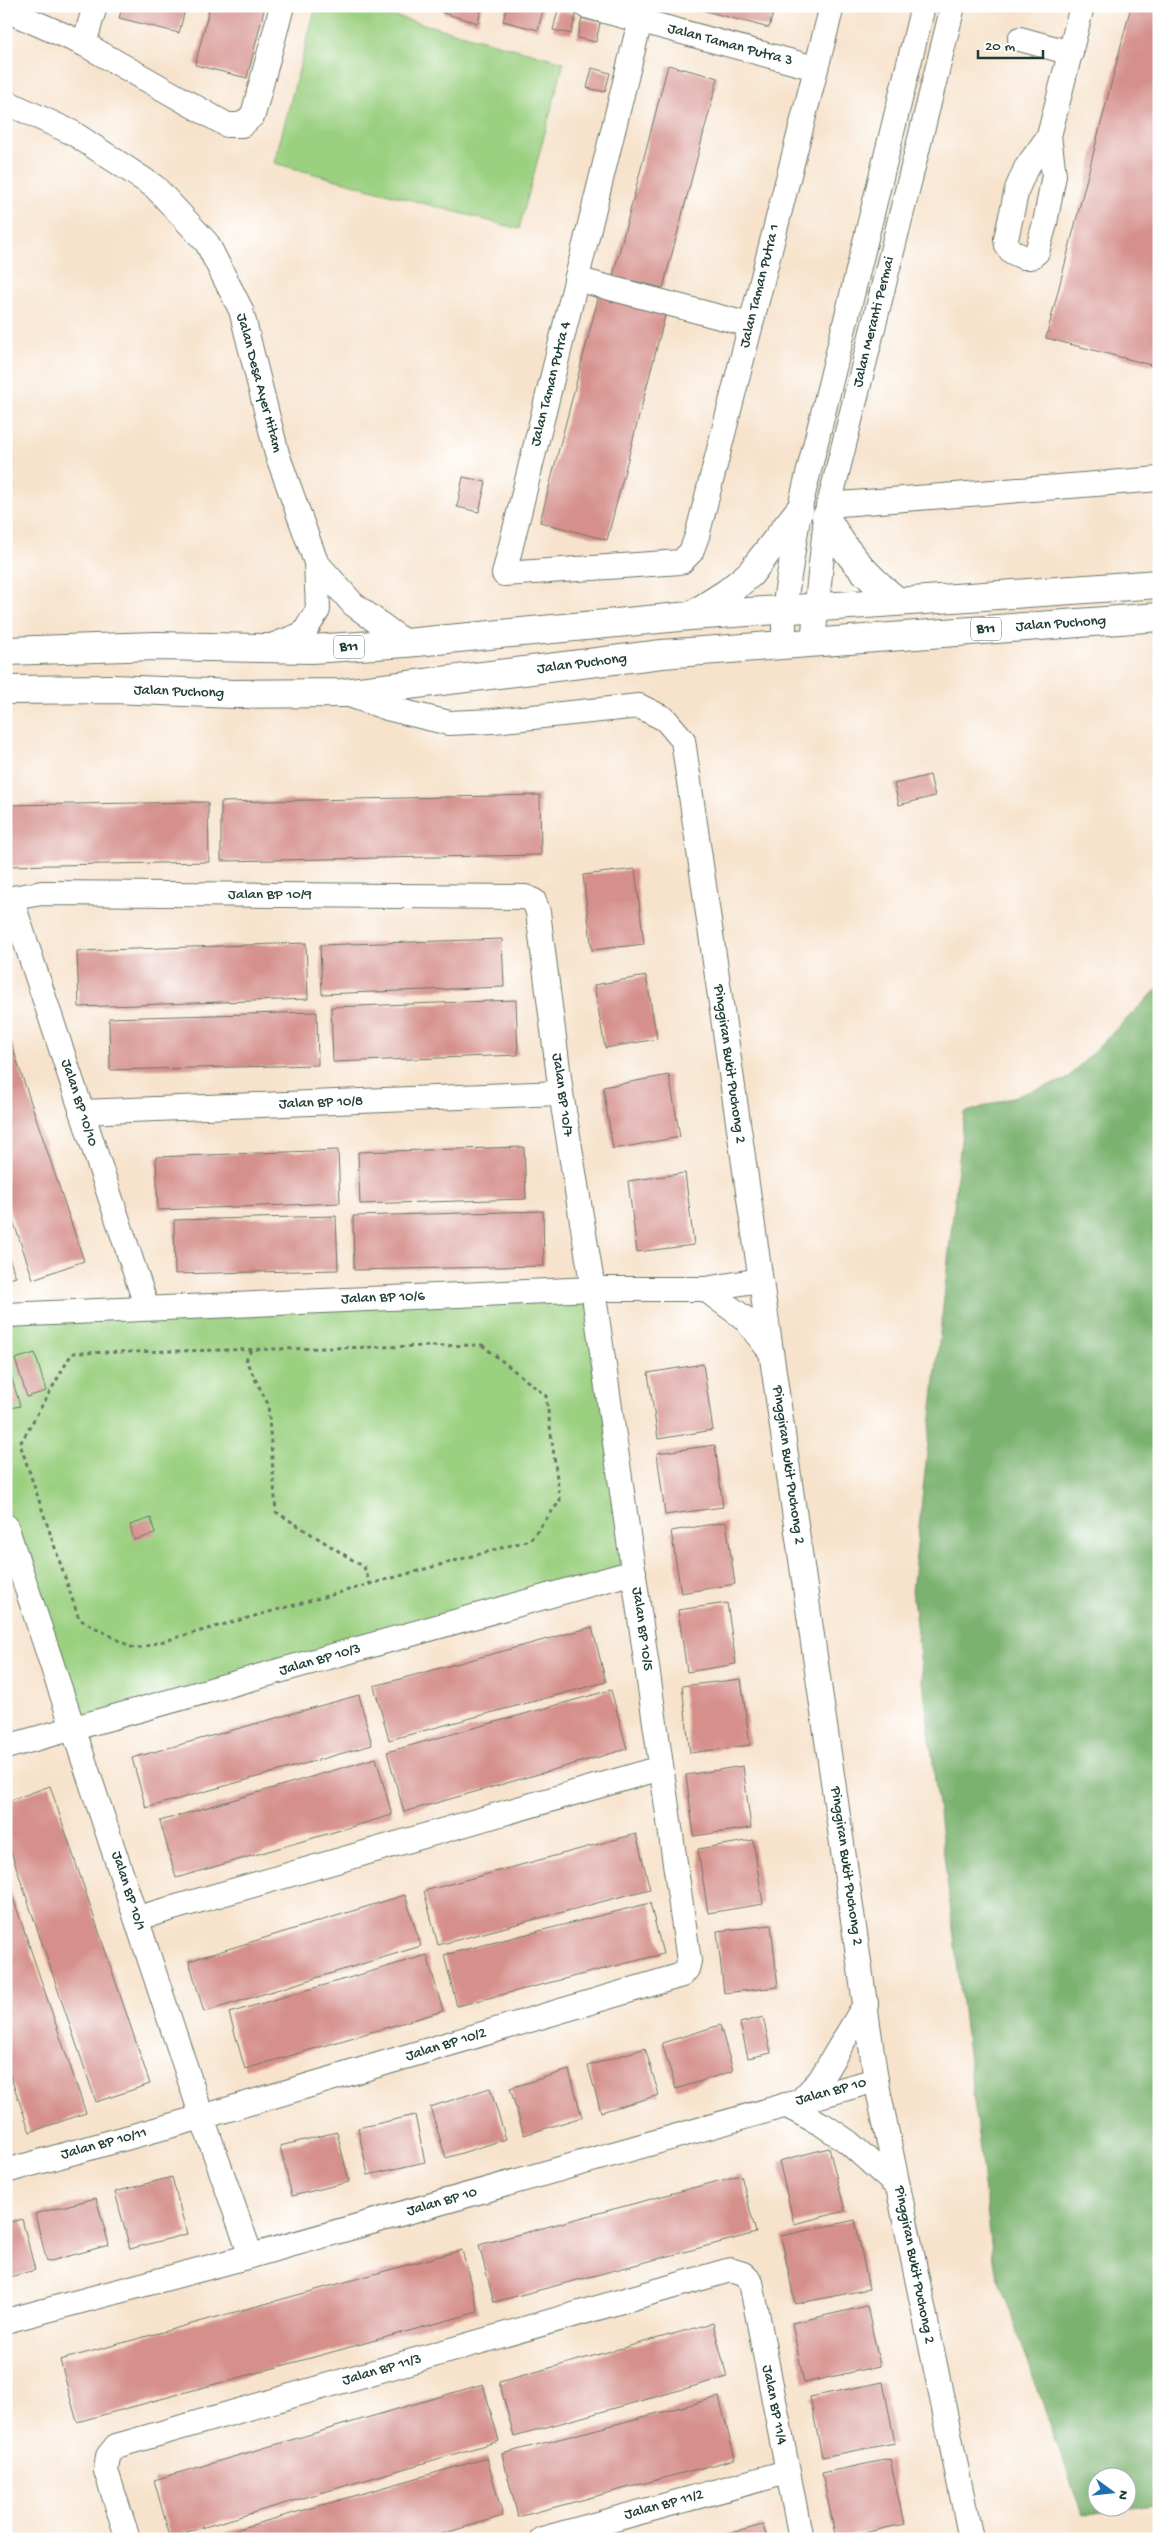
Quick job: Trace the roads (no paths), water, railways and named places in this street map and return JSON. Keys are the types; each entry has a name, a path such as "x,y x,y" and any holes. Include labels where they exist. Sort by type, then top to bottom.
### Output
{"main road":[{"path":"690,616 727,593 750,574 799,511"},
{"path":"827,511 835,535 864,573 897,601"},
{"name":"B11","path":"6,651 155,646 311,649 406,643 690,616 1159,584"},
{"name":"Jalan Puchong","path":"6,690 113,689 234,694 343,693 662,654 813,641 1159,618"}],"street":[{"path":"84,44 95,6"},
{"path":"6,10 84,44 228,125 242,125 253,115 282,6"},
{"name":"Jalan Taman Putra 3","path":"586,6 815,68"},
{"name":"Jalan Taman Putra 1","path":"681,562 691,552 697,536 832,6"},
{"path":"784,644 784,609 799,511 923,6"},
{"name":"Jalan Meranti Permai","path":"813,641 814,607 827,511 953,6"},
{"path":"1049,136 1082,6"},
{"name":"Jalan Taman Putra 4","path":"640,21 504,574 681,562"},
{"path":"1020,39 1071,52"},
{"name":"Jalan Desa Ayer Hitam","path":"6,102 73,133 155,187 207,243 240,310 277,454 316,562 318,610 303,634 265,648"},
{"path":"576,279 750,325"},
{"path":"827,511 1159,479"},
{"name":"Jalan Desa Ayer Hitam","path":"316,562 352,604 406,643"},
{"name":"Pinggiran Bukit Puchong 2","path":"343,693 387,708 450,723 493,722 638,706 665,718 682,740 876,2080 971,2539"},
{"name":"Jalan BP 10/9","path":"8,898 52,893 525,897 534,901"},
{"name":"Jalan BP 10/10","path":"8,898 147,1308"},
{"name":"Jalan BP 10/7","path":"534,901 538,912 561,1094 593,1289"},
{"name":"Jalan BP 10/8","path":"81,1112 561,1094"},
{"name":"Jalan BP 10/6","path":"6,1315 593,1289 705,1289 760,1280"},
{"name":"Jalan BP 10/5","path":"593,1289 689,1961 687,1969"},
{"path":"705,1289 744,1318 772,1353"},
{"name":"Jalan BP 10/1","path":"6,1526 138,1918 202,2117 251,2256"},
{"name":"Jalan BP 10/3","path":"6,1747 634,1572"},
{"path":"138,1918 661,1768"},
{"name":"Jalan BP 10/2","path":"202,2117 682,1975 687,1969"},
{"path":"866,2003 820,2080 793,2102 848,2142 898,2187"},
{"name":"Jalan BP 10","path":"6,2321 251,2256 876,2080"},
{"name":"Jalan BP 10/11","path":"6,2171 202,2117"},
{"name":"Jalan BP 11/3","path":"128,2539 106,2471 108,2456 116,2446 730,2270 743,2274"},
{"name":"Jalan BP 11/4","path":"743,2274 751,2282 786,2472 801,2539"},
{"name":"Jalan BP 11/2","path":"542,2539 786,2472"}]}
